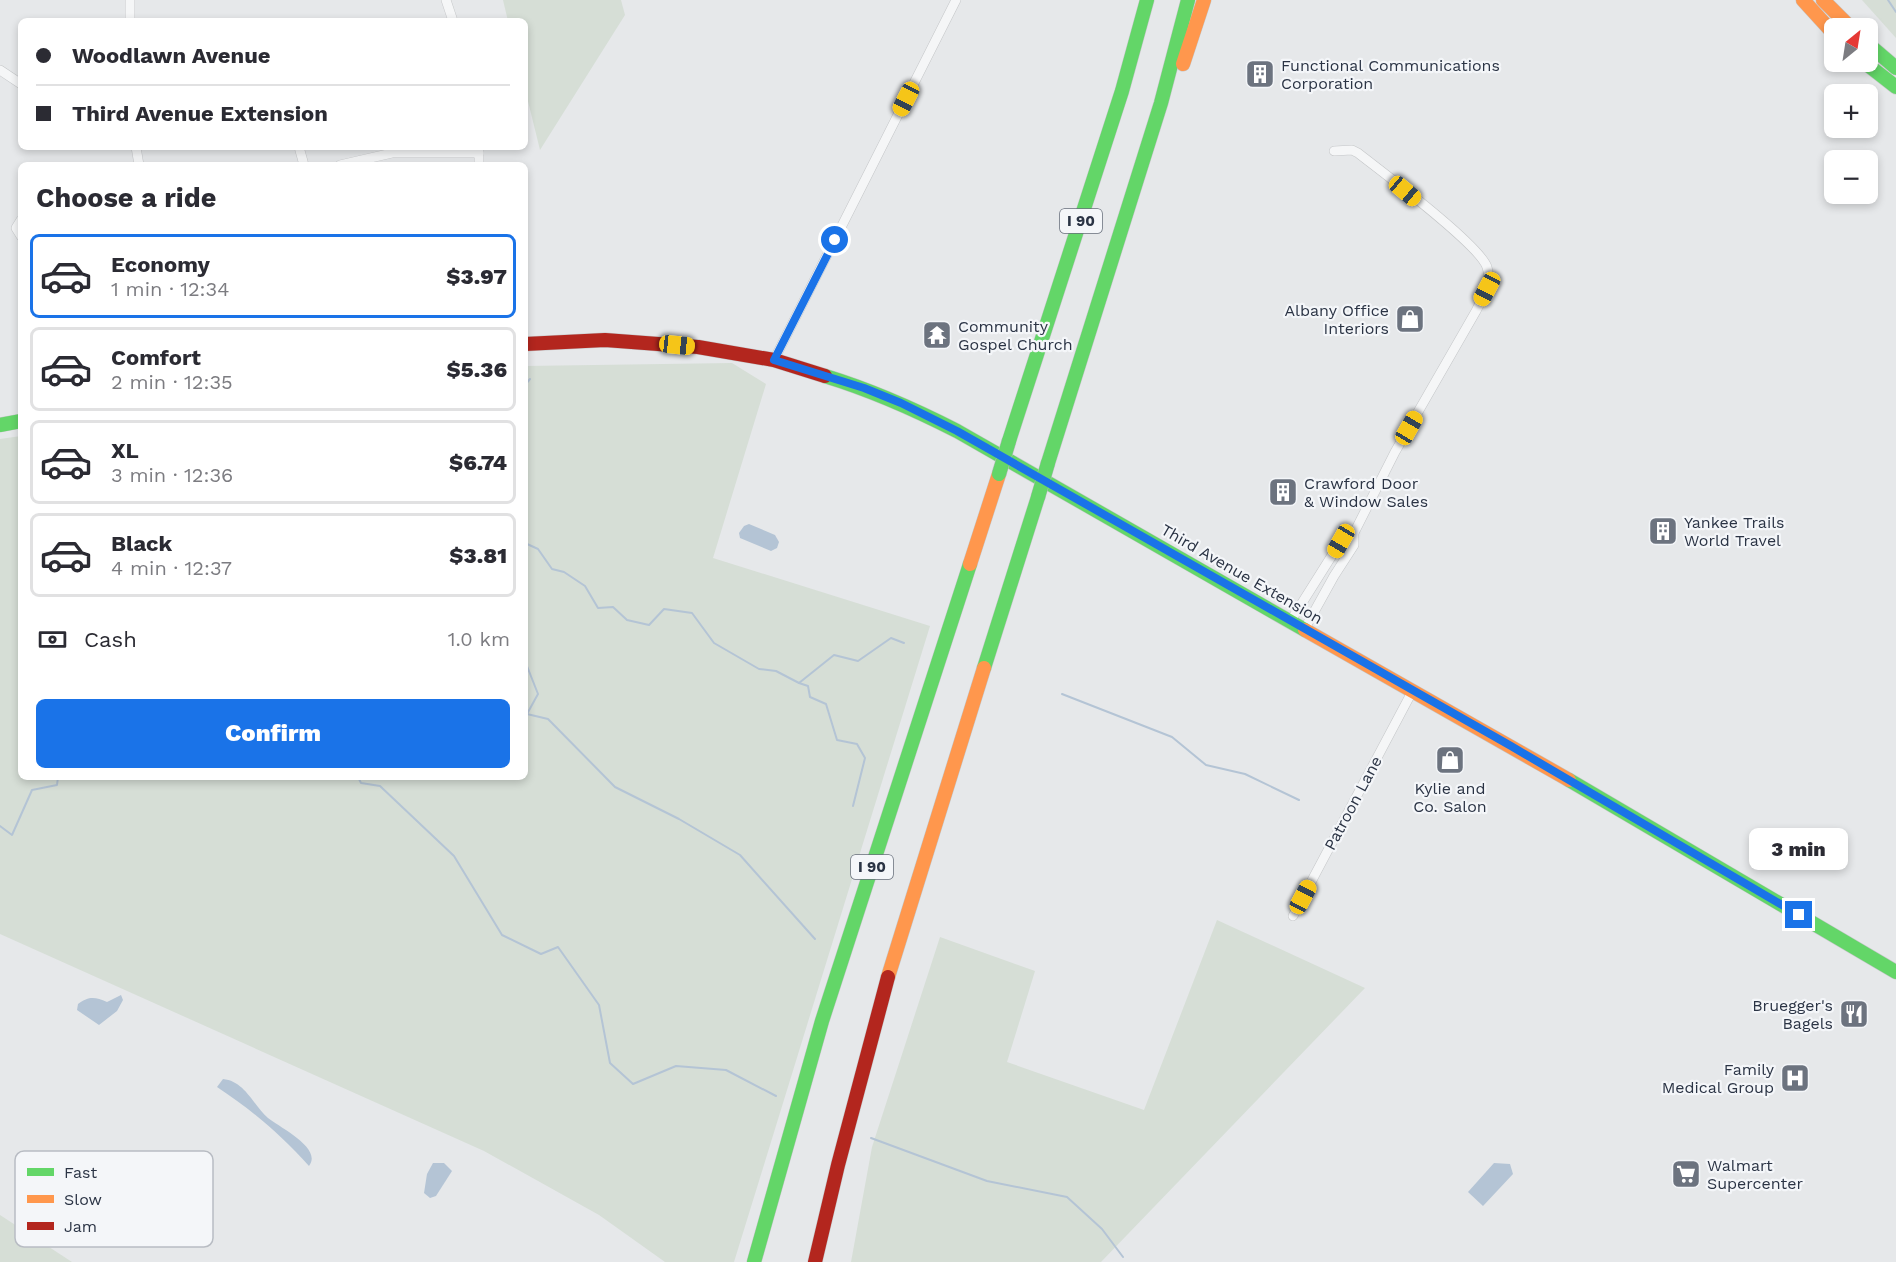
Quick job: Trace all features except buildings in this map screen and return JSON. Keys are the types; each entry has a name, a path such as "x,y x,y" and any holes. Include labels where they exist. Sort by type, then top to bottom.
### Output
{"main road":[{"name":"I 90","path":"754,1262 826,1010 1122,91 1147,0"},
{"name":"I 90","path":"815,1262 846,1129 897,946 1134,193 1168,81 1188,0"},
{"path":"1134,193 1161,133 1204,0"},
{"path":"1803,0 1824,23"},
{"path":"1823,0 1841,18"},
{"path":"1878,53 1896,68"},
{"path":"1877,72 1896,87"},
{"name":"Third Avenue Extension","path":"528,344 604,340 698,347 774,360 864,388 901,403 957,431 1413,690 1896,972"},
{"path":"0,425 18,422"}],"street":[{"path":"130,0 130,18"},
{"path":"446,0 452,18"},
{"path":"774,360 956,0"},
{"path":"0,70 18,82"},
{"path":"353,162 392,153 479,150"},
{"path":"1304,630 1354,545 1354,533 1395,452 1487,289 1486,265 1456,233 1358,153 1352,150 1334,151"},
{"path":"1290,622 1341,541 1354,533"},
{"name":"Patroon Lane","path":"1293,916 1413,690"}],"shaded area":[{"path":"503,0 621,0 625,15 540,150 528,101 528,18 507,18"},
{"path":"1862,0 1896,0 1896,38"},
{"path":"732,363 766,384 713,558 930,626 734,1262 665,1262 599,1215 484,1151 0,934 0,439 18,436 18,780 528,780 528,366"},
{"path":"1217,920 1365,988 1101,1262 851,1262 872,1147 940,937 1035,971 1007,1062 1144,1110"},
{"path":"0,1215 15,1225 15,1247 49,1247 72,1262 0,1262"}],"water":[{"path":"749,524 775,535 779,542 777,548 771,551 740,538 739,533 744,526"},
{"path":"121,995 123,1000 117,1011 99,1025 77,1010 78,1004 85,1000 95,998 107,1002"},
{"path":"223,1079 237,1084 268,1118 305,1145 312,1159 309,1166 266,1124 217,1087"},
{"path":"433,1163 444,1163 452,1171 436,1196 430,1198 424,1193 427,1174"},
{"path":"1494,1163 1510,1164 1513,1174 1483,1206 1468,1192"}],"waterway":[{"path":"1888,0 1896,12"},
{"path":"528,544 538,549 552,569 564,572 585,586 598,608 613,607 627,620 649,625 664,609 692,613 714,643 759,669 776,671 799,683 834,655 858,661 891,638 904,643"},
{"path":"528,669 538,694 528,712"},
{"path":"799,683 808,686 810,697 826,704 837,740 857,744 865,758 853,806"},
{"path":"1062,694 1172,737 1206,765 1245,774 1299,800"},
{"path":"528,714 548,719 615,787 679,819 740,855 815,939"},
{"path":"0,826 12,835 32,790 57,785 58,780"},
{"path":"360,780 361,783 380,786 454,856 502,935 541,954 558,947 599,1005 610,1063 633,1084 676,1066 726,1070 776,1096"},
{"path":"871,1138 987,1181 1067,1197 1102,1229 1123,1257"}],"traffic: fast":[{"path":"1009,441 1122,91 1147,0"},
{"path":"1048,463 1161,103 1188,0"},
{"path":"1878,53 1896,68"},
{"path":"1877,72 1896,87"},
{"path":"825,376 892,400 957,431 1305,630"},
{"path":"0,425 18,422"},
{"path":"999,474 1009,441"},
{"path":"1038,497 1048,463"},
{"path":"984,668 1038,497"},
{"path":"754,1262 822,1021 970,564"},
{"path":"1569,780 1896,972"}],"traffic: slow":[{"path":"1183,64 1204,0"},
{"path":"1803,0 1824,23"},
{"path":"1823,0 1841,18"},
{"path":"970,564 999,474"},
{"path":"1305,630 1569,780"},
{"path":"888,977 984,668"}],"traffic: jam":[{"path":"528,344 605,340 698,347 774,360 825,376"},
{"path":"815,1262 888,977"}],"place":[{"name":"Functional Communications Corporation","path":"1260,74"},
{"name":"Albany Office Interiors","path":"1410,319"},
{"name":"Community Gospel Church","path":"937,335"},
{"name":"Crawford Door & Window Sales","path":"1283,492"},
{"name":"Yankee Trails World Travel","path":"1663,531"},
{"name":"Kylie and Co. Salon","path":"1450,760"},
{"name":"Bruegger's Bagels","path":"1854,1014"},
{"name":"Family Medical Group","path":"1795,1078"},
{"name":"Walmart Supercenter","path":"1686,1174"}],"route":[{"path":"835,240 774,360 864,388 901,403 957,431 1511,746 1799,915"}]}
